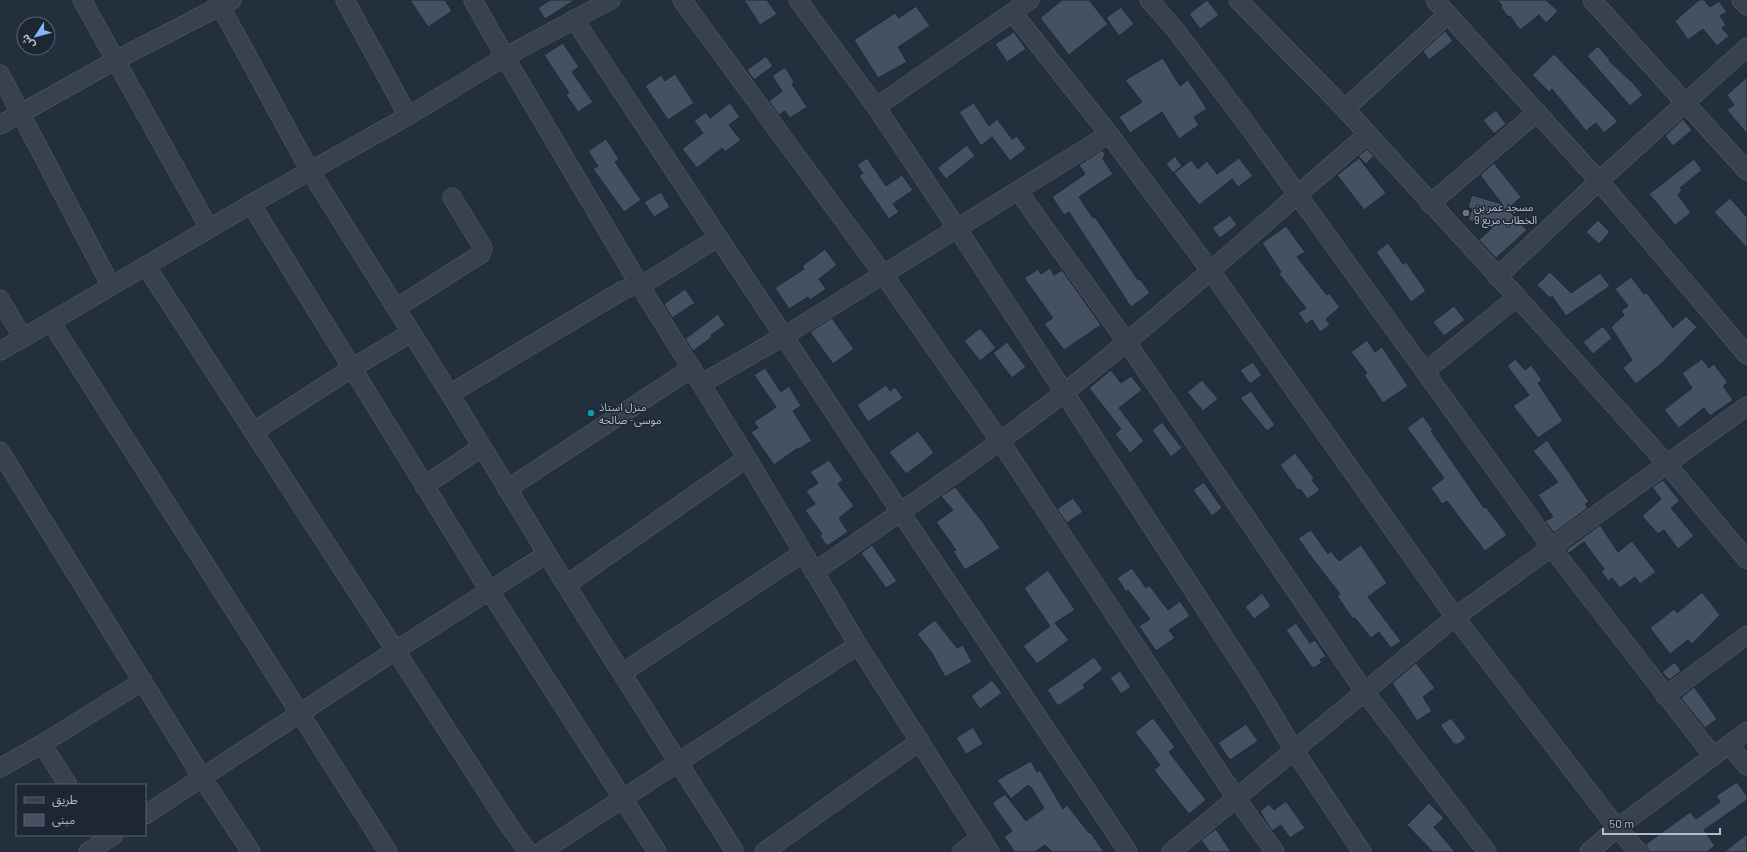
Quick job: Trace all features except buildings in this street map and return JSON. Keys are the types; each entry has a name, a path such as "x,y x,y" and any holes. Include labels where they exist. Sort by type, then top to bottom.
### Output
{"street":[{"path":"82,0 209,228"},
{"path":"345,0 408,116"},
{"path":"473,0 639,284 747,458 858,644 985,845 961,852"},
{"path":"0,351 250,204 408,116 505,57 610,0"},
{"path":"682,0 883,274 1000,441 1236,798 1275,852"},
{"path":"798,0 876,107 1065,391 1255,685 1294,750 1362,852"},
{"path":"876,107 1030,0"},
{"path":"1238,0 1345,109 1430,204 1517,297 1666,463 1747,560"},
{"path":"1435,0 1599,181 1747,355"},
{"path":"1592,0 1747,171"},
{"path":"1742,0 1747,6"},
{"path":"0,125 223,2 310,171 450,394 566,585 735,852"},
{"path":"1157,3 1246,122 1551,547 1713,756"},
{"path":"1013,12 1109,134 1210,270 1455,617 1617,828 1639,852"},
{"path":"1345,109 1448,14"},
{"path":"574,20 900,513 1128,852"},
{"path":"1497,277 1599,181 1747,47"},
{"path":"0,74 111,286"},
{"path":"1430,204 1537,112"},
{"path":"701,384 784,336 1109,134"},
{"path":"814,572 900,513 1000,441 1065,391 1210,270 1368,134"},
{"path":"1018,191 1126,341 1364,691 1487,852"},
{"path":"396,308 480,254 483,248 452,197"},
{"path":"250,204 489,590 657,852"},
{"path":"450,394 623,290 650,280 717,238"},
{"path":"146,266 508,824 528,852"},
{"path":"1426,371 1517,297"},
{"path":"0,299 24,338"},
{"path":"51,322 388,852"},
{"path":"253,432 352,368 411,333"},
{"path":"507,489 692,368"},
{"path":"1171,852 1455,617 1666,463 1747,406"},
{"path":"424,486 482,447"},
{"path":"0,451 203,779 251,852"},
{"path":"566,585 747,458"},
{"path":"622,673 803,553"},
{"path":"146,815 396,650 547,554"},
{"path":"1665,696 1747,634"},
{"path":"541,852 858,644"},
{"path":"0,768 42,744 143,681"},
{"path":"1589,852 1617,828 1747,732"},
{"path":"764,852 920,741"},
{"path":"42,744 67,784"},
{"path":"1729,745 1747,766"},
{"path":"88,852 107,841"}],"place":[{"name":"مسجد عمر بن الخطاب مربع 9","path":"1466,213"},
{"name":"منزل استاذ موسى- صالحه","path":"591,413"}]}
